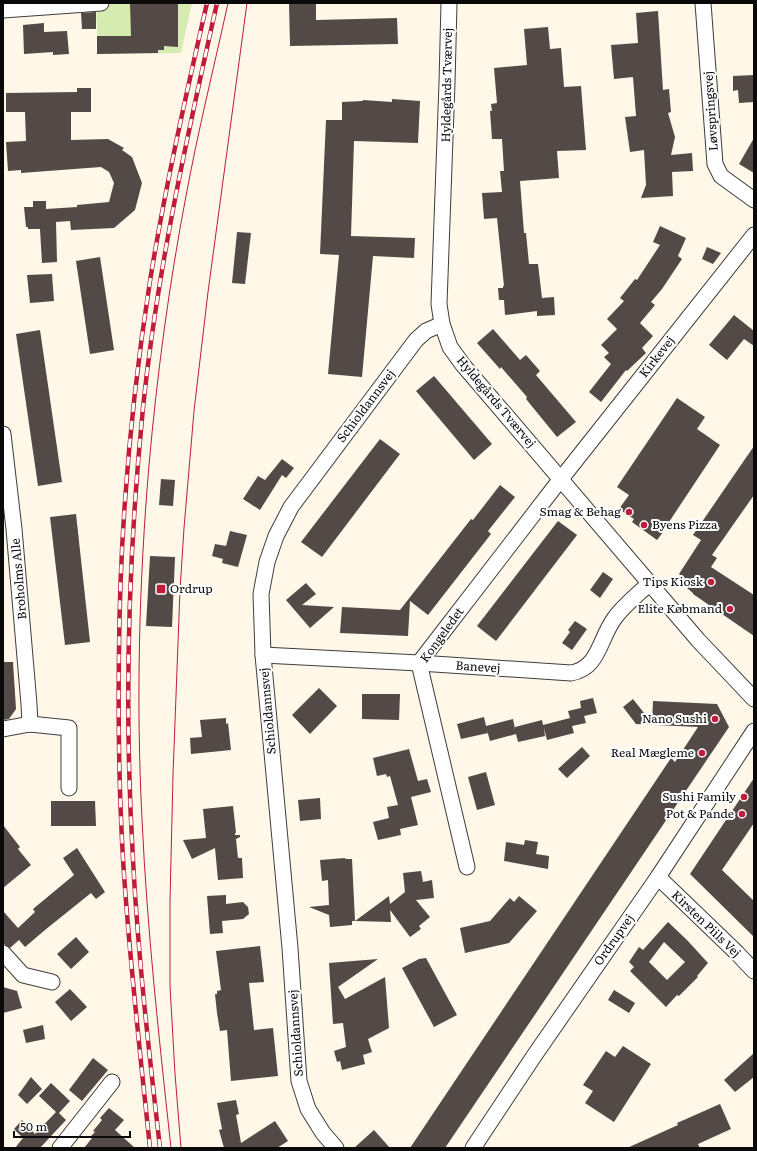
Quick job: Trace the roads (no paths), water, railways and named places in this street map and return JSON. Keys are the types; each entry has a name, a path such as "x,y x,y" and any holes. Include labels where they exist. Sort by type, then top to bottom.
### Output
{"street":[{"path":"3,10 101,3"},
{"name":"Hyldegårds Tværvej","path":"448,3 447,90 439,304 442,324 450,347 463,365 649,584 698,640 754,699"},
{"name":"Løvspringsvej","path":"703,3 715,164 721,176 754,200"},
{"name":"Kirkevej","path":"560,479 754,235"},
{"name":"Schioldannsvej","path":"336,1148 323,1133 308,1109 299,1080 288,932 263,655 261,594 267,562 276,536 291,507 416,340 426,331 442,324"},
{"name":"Broholms Alle","path":"3,434 14,529 30,724"},
{"name":"Kongeledet","path":"467,867 419,663 560,479"},
{"name":"Banevej","path":"263,655 571,673 579,672 592,662 613,620 622,609 649,584"},
{"path":"3,729 30,724 69,728 69,788"},
{"name":"Ordrupvej","path":"473,1148 534,1056 658,877 754,731"},
{"name":"Kirsten Piils Vej","path":"658,877 754,971"},
{"path":"3,953 23,975 52,982"},
{"path":"60,1148 112,1082"}],"tram line":[{"path":"171,1148 150,942 142,819 139,686 143,554 152,431 169,296 191,172 228,3"},
{"path":"181,1148 170,986 170,901 173,775 180,590 194,411 208,292 247,3"}],"railway":[{"path":"150,1148 125,895 122,833 119,703 120,605 124,512 137,373 150,281 169,176 207,3"},
{"path":"160,1148 141,968 130,803 128,690 131,577 143,408 156,306 184,154 217,3"}],"place":[{"name":"Smag & Behag","path":"629,512"},
{"name":"Byens Pizza","path":"644,525"},
{"name":"Tips Kiosk","path":"711,582"},
{"name":"Ordrup","path":"161,589"},
{"name":"Elite Købmand","path":"730,609"},
{"name":"Nano Sushi","path":"715,719"},
{"name":"Real Mægleme","path":"702,753"},
{"name":"Sushi Family","path":"744,797"},
{"name":"Pot & Pande","path":"742,814"}]}
